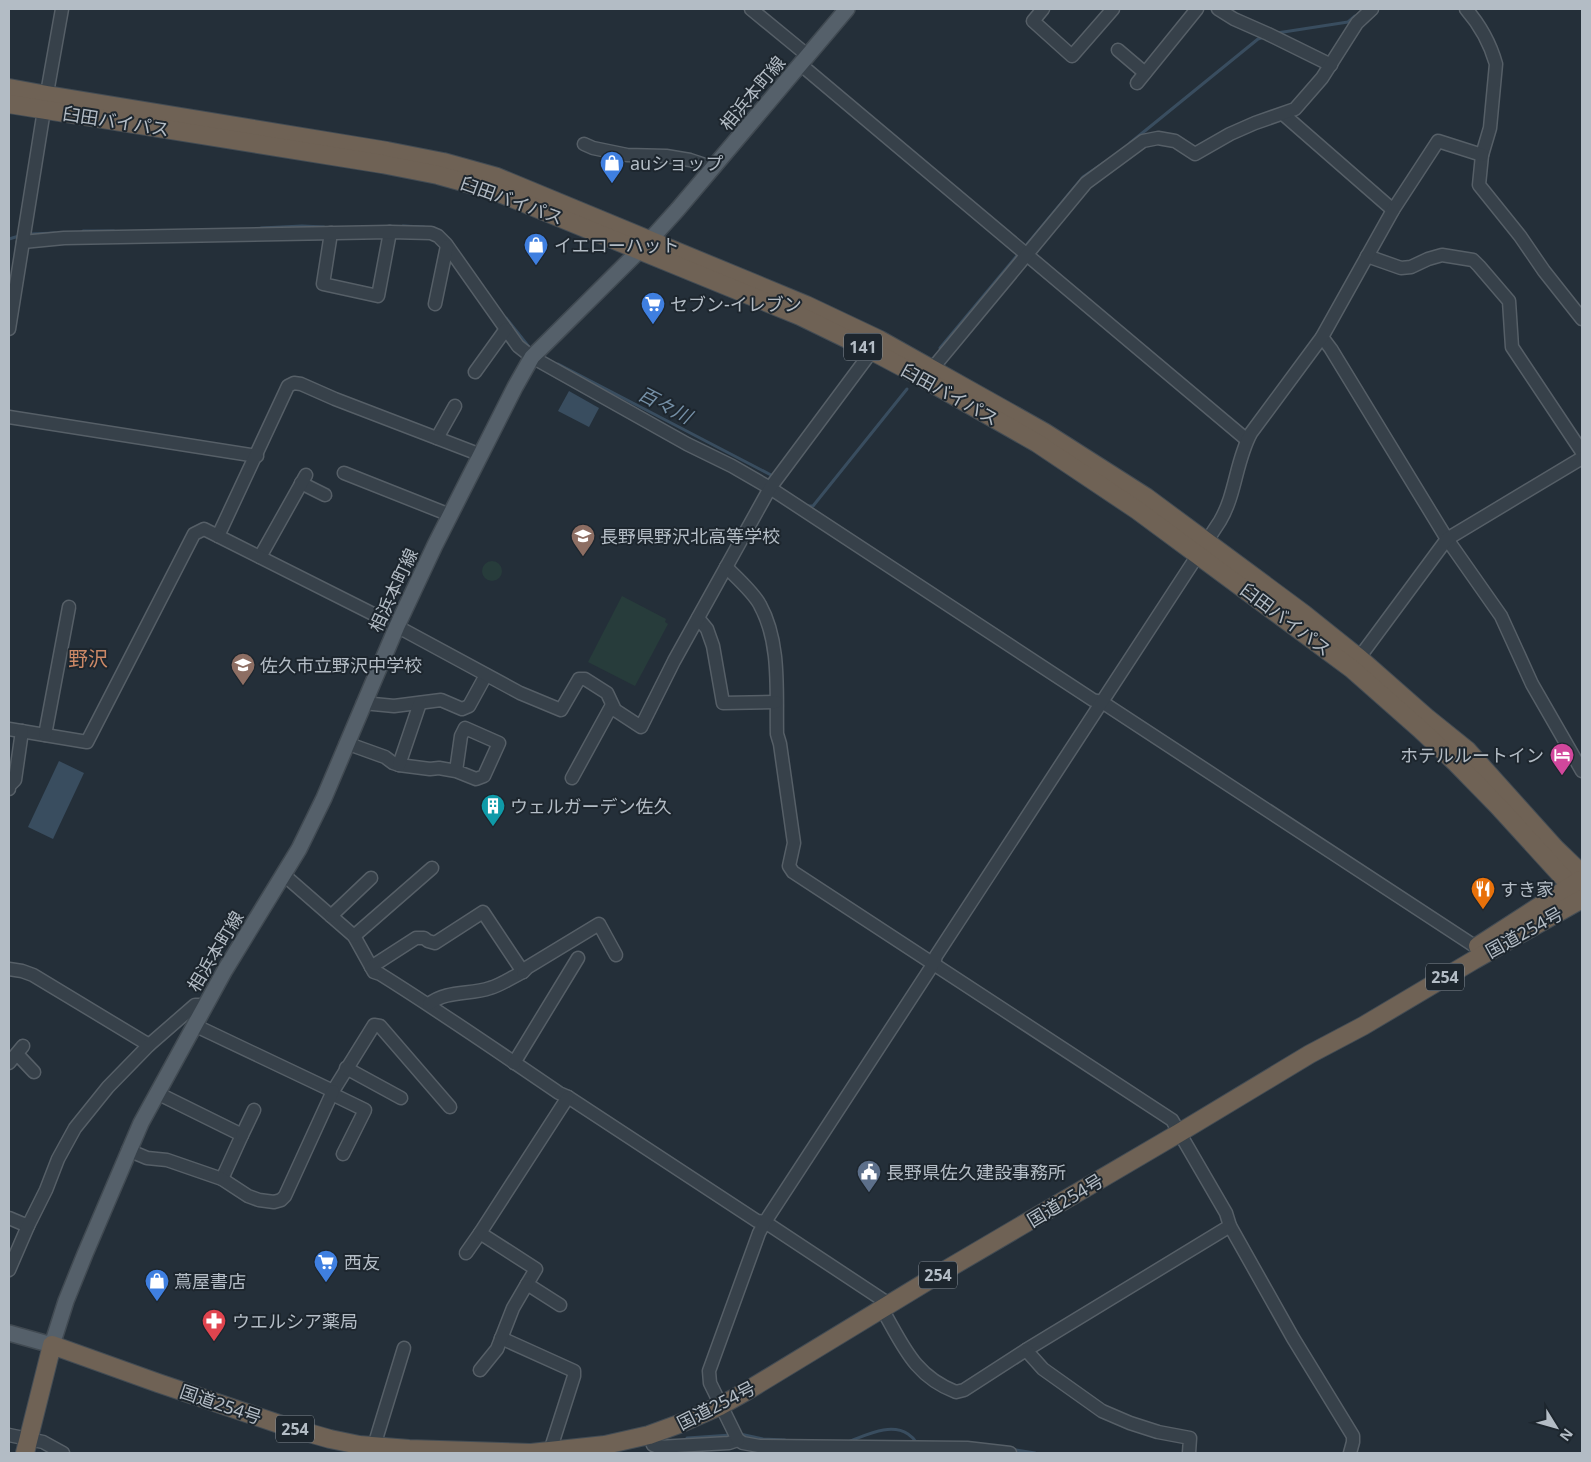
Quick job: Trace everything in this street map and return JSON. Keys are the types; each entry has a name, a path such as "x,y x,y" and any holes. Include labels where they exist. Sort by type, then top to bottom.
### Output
{"highway":[{"name":"臼田バイパス","path":"9,88 45,103 438,175 492,190 806,305 880,340 1044,432 1146,497 1202,547 1352,669 1420,729 1498,806 1578,879"},
{"name":"臼田バイパス","path":"9,104 45,103"},
{"name":"臼田バイパス","path":"645,245 800,316 921,377 1036,443 1137,510 1202,547 1304,614 1468,750 1555,848 1578,879 1582,900"},
{"name":"国道254号","path":"1310,1054 1359,1020 1476,947 1578,879"},
{"name":"国道254号","path":"52,1345 288,1427 330,1439 353,1449 374,1446 462,1452 554,1452 605,1445 649,1435 720,1406 1310,1054 1363,1026 1474,960 1582,900"},
{"path":"27,1446 52,1345"}],"main road":[{"name":"相浜本町線","path":"52,1345 66,1301 128,1150 205,1005 299,849 324,798 397,626 450,515 532,357 645,245 714,168 847,9"},
{"path":"9,1333 52,1345"}],"street":[{"path":"9,329 62,9"},
{"path":"751,9 804,60 1026,254 1247,440"},
{"path":"1043,9 1033,21 1072,56 1113,9"},
{"path":"1118,50 1141,78 1197,9"},
{"path":"1218,9 1234,19 1330,65"},
{"path":"932,369 1086,182 1143,141 1158,138 1175,141 1195,154 1254,123 1295,109 1310,94 1357,23 1372,9"},
{"path":"1466,9 1479,25 1496,64 1490,128 1482,155 1480,185 1582,319"},
{"path":"1283,114 1393,210"},
{"path":"1010,1453 967,1448 759,1446 743,1443 738,1440 720,1406 710,1383 709,1371 765,1222 1226,511 1247,440 1322,337 1393,210 1438,141 1482,155"},
{"path":"584,144 593,148 627,155 666,156 690,160 714,168"},
{"path":"23,242 64,238 390,232 431,233 438,236 518,346 532,357 770,488 1093,700 1102,702 1476,947"},
{"path":"331,233 323,284 378,296 390,232"},
{"path":"435,304 447,246"},
{"path":"1367,256 1401,268 1411,267 1442,255 1473,260 1509,301 1512,347 1582,452"},
{"path":"475,372 506,329"},
{"path":"1322,337 1447,539 1501,616 1532,684 1582,771"},
{"path":"9,729 87,742 194,534 204,529 397,626 520,693 561,710 579,679 585,679 607,693 615,710 642,727 674,661 770,488 872,351"},
{"path":"218,536 257,456 288,386 294,383 301,384 481,455"},
{"path":"437,438 455,405"},
{"path":"9,417 257,456"},
{"path":"1359,658 1447,539 1582,458"},
{"path":"344,473 450,515"},
{"path":"260,557 304,479 325,495"},
{"path":"726,567 759,603 770,627 775,662 776,734 780,744 794,843 789,866 793,872 1172,1120 1226,1213 1230,1226 1293,1338 1353,1436 1354,1442 1350,1453"},
{"path":"46,735 69,608"},
{"path":"698,618 708,629 714,646 723,703 776,702"},
{"path":"363,703 394,706 441,700 462,709 469,706 486,675"},
{"path":"399,765 420,703"},
{"path":"572,778 612,705"},
{"path":"9,789 9,786 15,780 22,731"},
{"path":"346,743 385,757 399,765 456,771"},
{"path":"354,936 432,868"},
{"path":"284,875 354,936 374,972 429,1004 559,1093 568,1097 757,1221 765,1222 885,1307 910,1358 919,1369 944,1388 956,1392 964,1390 1026,1350 1230,1226"},
{"path":"331,916 372,878"},
{"path":"371,967 416,938 424,938 435,942 483,912 523,972"},
{"path":"429,1004 446,995 492,988 523,972 528,967 599,924 616,956"},
{"path":"514,1063 578,958"},
{"path":"9,969 33,975 148,1045"},
{"path":"10,1266 46,1190 58,1159 75,1128 108,1087 148,1045 194,1004 205,1005"},
{"path":"194,1025 365,1110 343,1154"},
{"path":"128,1150 147,1158 168,1160 222,1179 248,1196 258,1200 274,1202 281,1200 285,1196 332,1092 374,1025 380,1026 450,1107"},
{"path":"16,1055 34,1072"},
{"path":"346,1068 401,1098"},
{"path":"157,1093 242,1135"},
{"path":"466,1253 568,1097"},
{"path":"222,1179 254,1110"},
{"path":"9,1218 28,1226"},
{"path":"480,1233 536,1269 513,1308 497,1349 480,1370"},
{"path":"527,1284 560,1306"},
{"path":"501,1338 574,1370 554,1452"},
{"path":"374,1446 404,1348"},
{"path":"1026,1350 1043,1369 1102,1411 1158,1432 1190,1438 1189,1453"},
{"path":"9,1435 27,1446 43,1442 63,1453"},
{"path":"649,1435 653,1445 658,1447 710,1448 738,1440"}],"green space":[{"path":"488,561 496,561 502,567 502,575 496,581 488,581 482,575 482,567"},
{"path":"622,596 666,619 665,622 668,624 635,686 588,662"}],"water":[{"path":"569,391 599,408 589,427 558,411"},
{"path":"59,761 84,773 53,839 28,827"}],"waterway":[{"path":"1277,33 1348,22 1355,16"},
{"path":"1130,143 1258,39 1264,37"},
{"path":"1024,248 1083,177 1105,162"},
{"path":"403,226 424,227"},
{"path":"261,228 324,227"},
{"path":"83,231 114,231"},
{"path":"30,234 55,233"},
{"path":"9,239 19,236"},
{"path":"940,348 1020,252"},
{"path":"506,318 529,347"},
{"name":"百々川","path":"558,364 771,475"},
{"path":"806,506 813,506 907,389"},
{"path":"847,1442 878,1431 893,1429 908,1434 916,1442 920,1442"},
{"path":"740,1434 763,1439 785,1440"},
{"path":"687,1438 731,1435"},
{"path":"1010,1449 1035,1453"}],"place":[{"name":"auショップ","path":"612,184"},
{"name":"イエローハット","path":"536,266"},
{"name":"セブン-イレブン","path":"653,325"},
{"name":"長野県野沢北高等学校","path":"583,557"},
{"name":"佐久市立野沢中学校","path":"243,686"},
{"name":"ホテルルートイン","path":"1562,776"},
{"name":"ウェルガーデン佐久","path":"493,827"},
{"name":"すき家","path":"1483,910"},
{"name":"長野県佐久建設事務所","path":"869,1193"},
{"name":"西友","path":"326,1283"},
{"name":"蔦屋書店","path":"157,1302"},
{"name":"ウエルシア薬局","path":"214,1342"}],"district":[{"name":"野沢","path":"88,658"}]}
